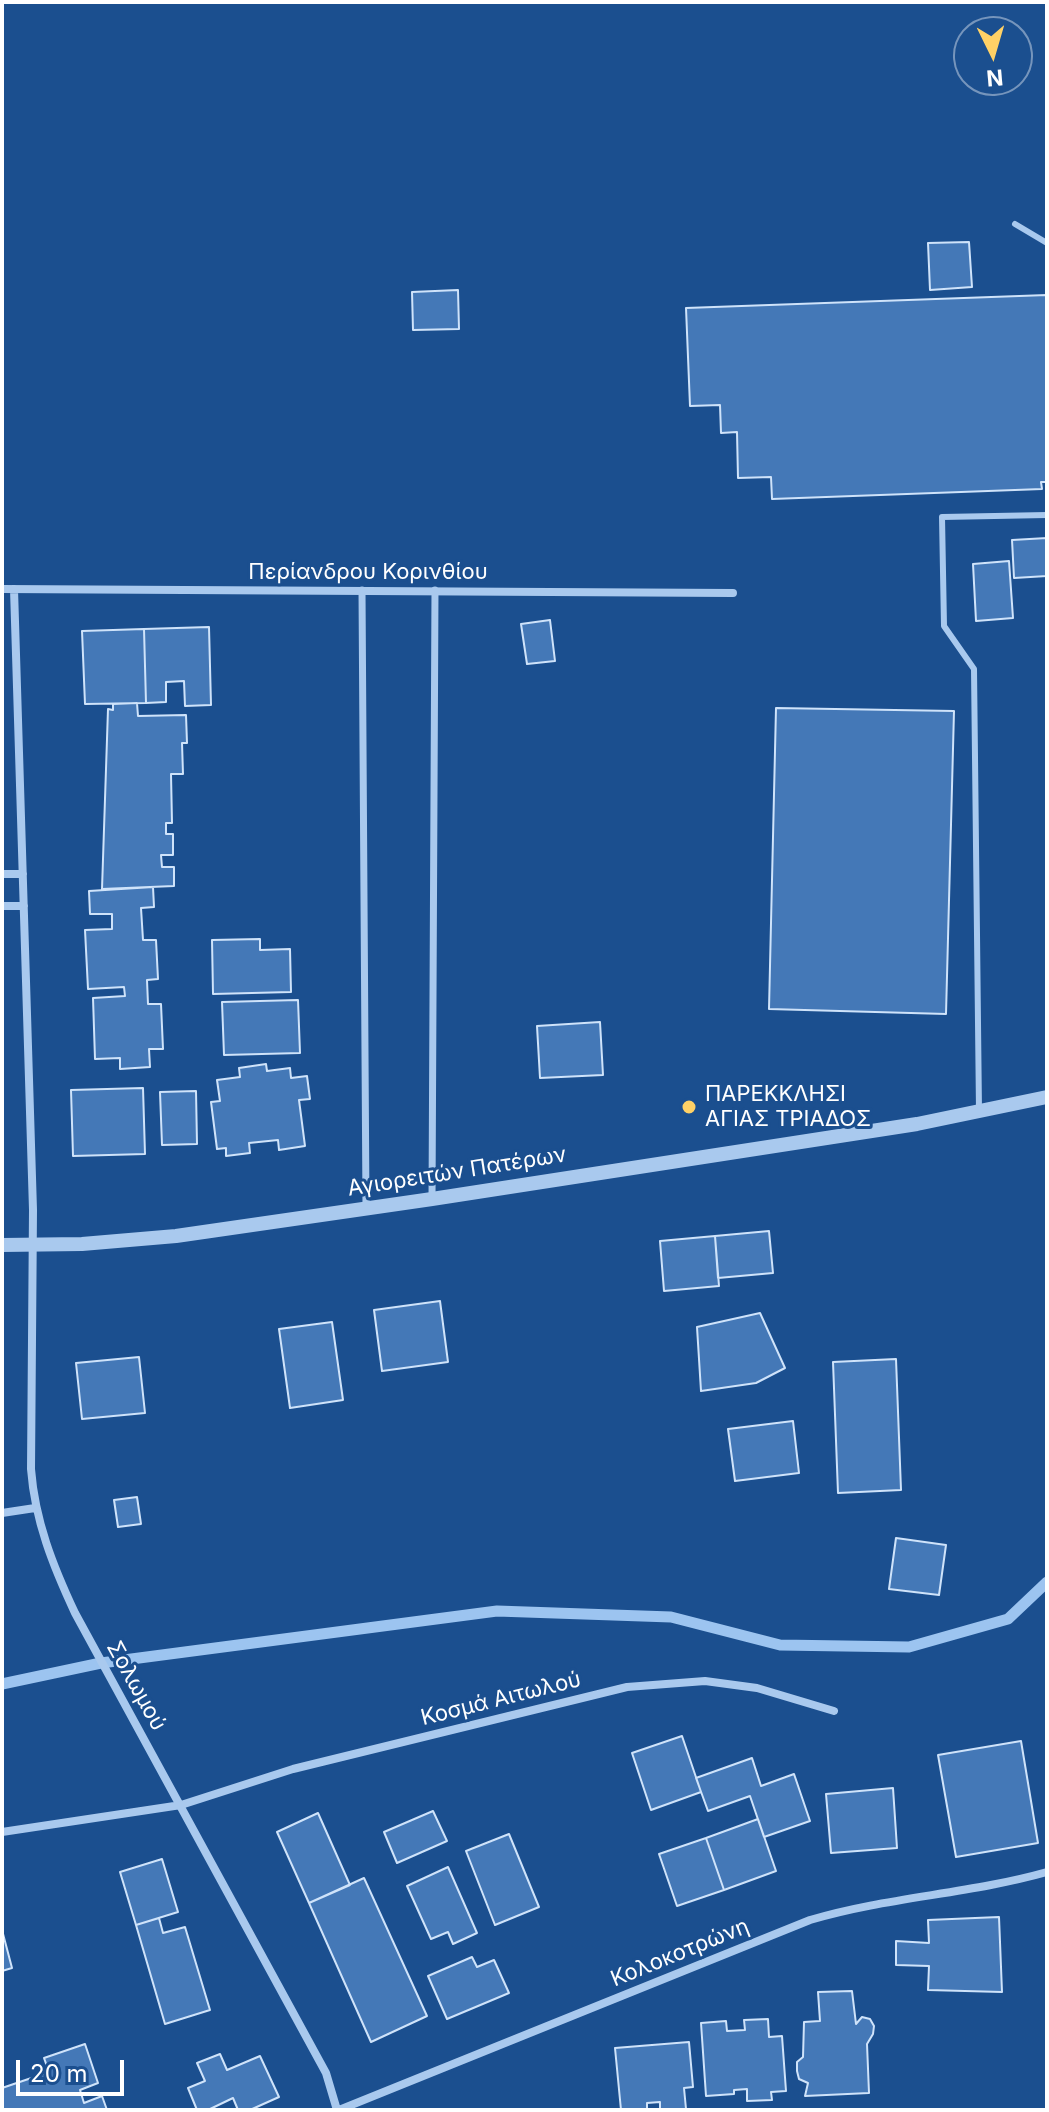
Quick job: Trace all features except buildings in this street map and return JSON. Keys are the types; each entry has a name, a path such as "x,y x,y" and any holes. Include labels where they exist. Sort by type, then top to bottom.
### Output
{"street":[{"name":"Περίανδρου Κορινθίου","path":"2,589 733,593"},
{"name":"Σολωμού","path":"14,589 33,1245 31,1469 35,1508 51,1557 75,1613 326,2073 338,2110"},
{"path":"362,590 366,1208"},
{"path":"432,1199 435,590"},
{"path":"2,874 23,874"},
{"path":"2,906 24,906"},
{"name":"Αγιορειτών Πατέρων","path":"2,1245 82,1244 176,1236 917,1124 1047,1097"},
{"path":"2,1513 35,1508"},
{"name":"Κοσμά Αιτωλού","path":"2,1832 181,1805 293,1769 627,1687 705,1681 757,1688 834,1711"},
{"name":"Κολοκοτρώνη","path":"338,2110 810,1920 866,1906 1003,1883 1047,1872"}],"lane":[{"path":"1015,224 1047,243"},
{"path":"979,1112 974,669 944,626 942,517 1047,515"}],"waterway":[{"path":"2,1684 101,1663 497,1611 671,1617 780,1645 909,1647 1008,1619 1047,1582"}],"place":[{"name":"ΠΑΡΕΚΚΛΗΣΙ ΑΓΙΑΣ ΤΡΙΑΔΟΣ","path":"689,1107"}]}
